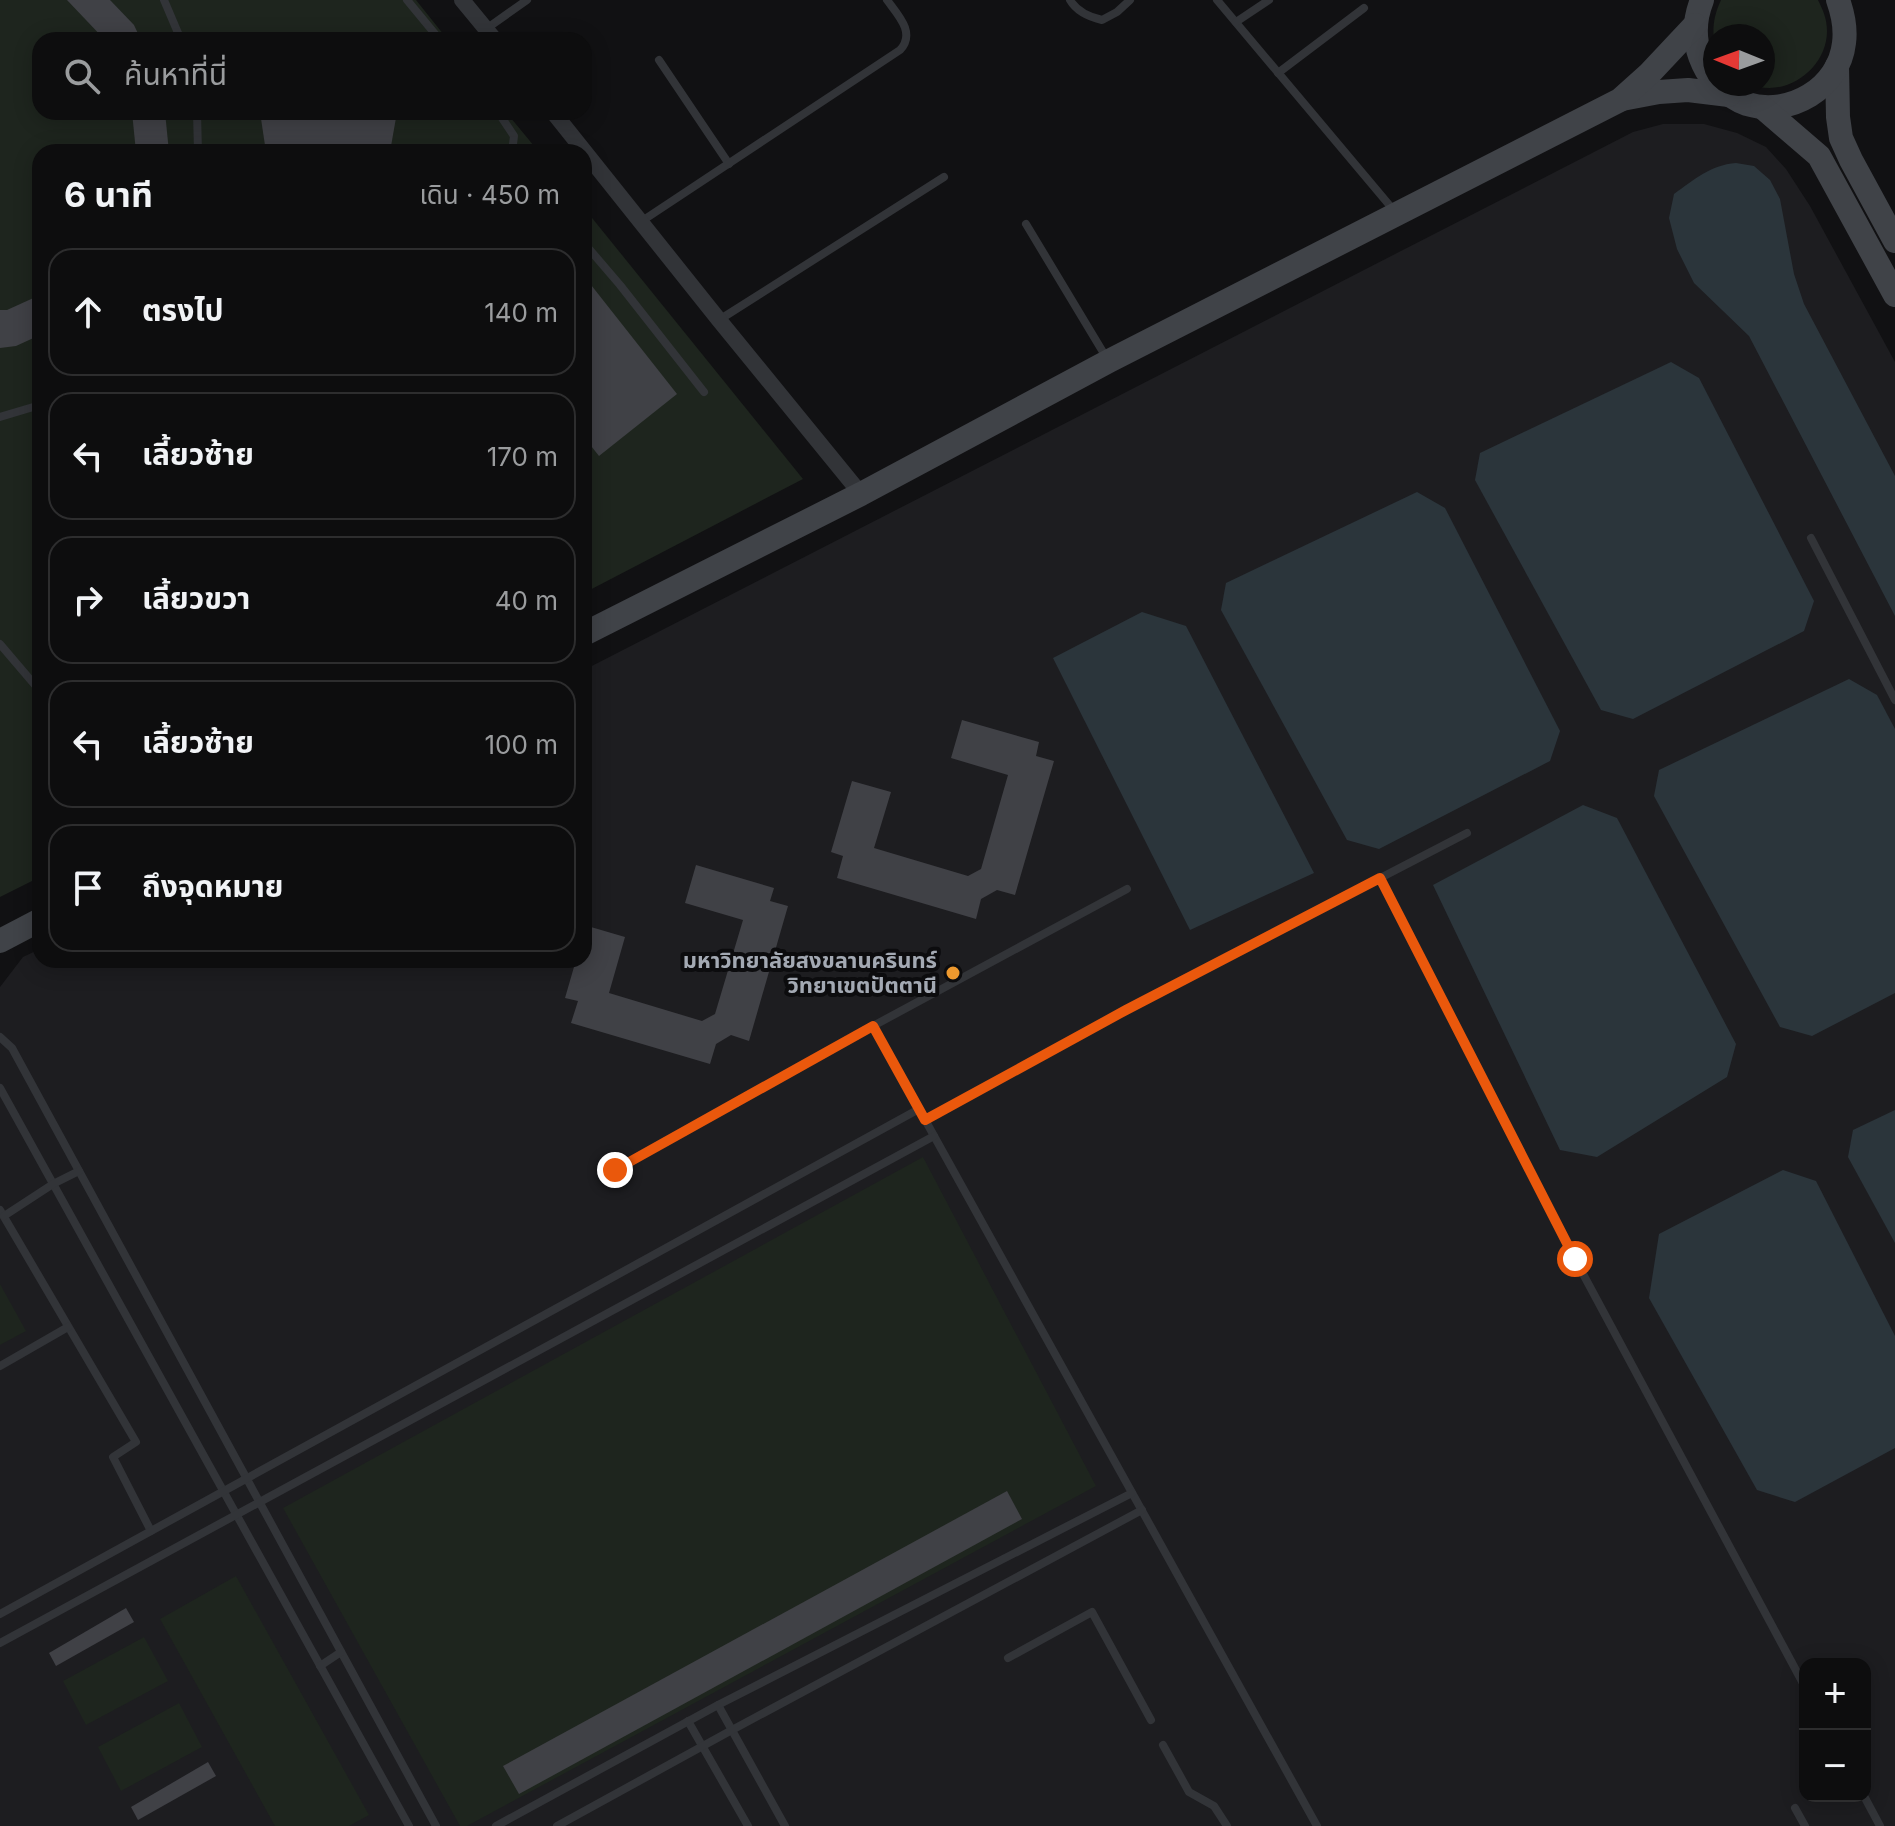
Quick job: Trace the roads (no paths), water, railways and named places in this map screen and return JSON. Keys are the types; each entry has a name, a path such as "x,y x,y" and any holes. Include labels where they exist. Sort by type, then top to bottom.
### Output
{"street":[{"path":"462,0 488,32"},
{"path":"1702,0 1695,25 1696,46 1703,66"},
{"path":"1838,0 1845,22 1838,117 1841,138 1895,241"},
{"path":"1734,96 1744,103 1762,107 1784,106 1806,98 1824,84 1841,55 1861,0"},
{"path":"592,630 861,494 1109,361 1620,100 1695,25"},
{"path":"1620,100 1659,92 1703,89"},
{"path":"1762,107 1819,156 1895,295"},
{"path":"560,120 579,144"},
{"path":"592,160 861,494"},
{"path":"0,941 32,924"}],"lane":[{"path":"164,0 178,32"},
{"path":"407,0 433,32"},
{"path":"493,32 527,0"},
{"path":"642,221 900,50 907,42 905,26 887,0"},
{"path":"1070,0 1089,17 1102,20 1130,0"},
{"path":"1217,0 1397,214"},
{"path":"1236,22 1269,0"},
{"path":"1278,73 1364,8"},
{"path":"659,60 729,164"},
{"path":"197,120 198,144"},
{"path":"503,120 514,136 513,144"},
{"path":"719,320 944,177"},
{"path":"1026,224 1109,361"},
{"path":"592,253 704,392"},
{"path":"0,417 32,407"},
{"path":"1811,538 1895,700"},
{"path":"0,644 32,682"},
{"path":"925,1120 1126,1010 1467,833"},
{"path":"1380,878 1575,1259 1799,1676"},
{"path":"615,1170 1127,889"},
{"path":"873,1026 1317,1826"},
{"path":"0,1037 12,1048 436,1826"},
{"path":"0,1088 409,1826"},
{"path":"0,1614 919,1109"},
{"path":"0,1643 934,1136"},
{"path":"79,1171 2,1213 136,1442 113,1457 151,1531"},
{"path":"0,1366 68,1327"},
{"path":"496,1826 718,1705 1132,1493"},
{"path":"557,1826 1142,1510"},
{"path":"1008,1658 1092,1612 1151,1720"},
{"path":"320,1666 341,1652"},
{"path":"718,1705 785,1826"},
{"path":"688,1721 748,1826"},
{"path":"1163,1745 1189,1792 1214,1806 1227,1826"},
{"path":"1867,1802 1880,1826"},
{"path":"1795,1808 1805,1826"}],"place":[{"name":"มหาวิทยาลัยสงขลานครินทร์ วิทยาเขตปัตตานี","path":"953,973"}]}
